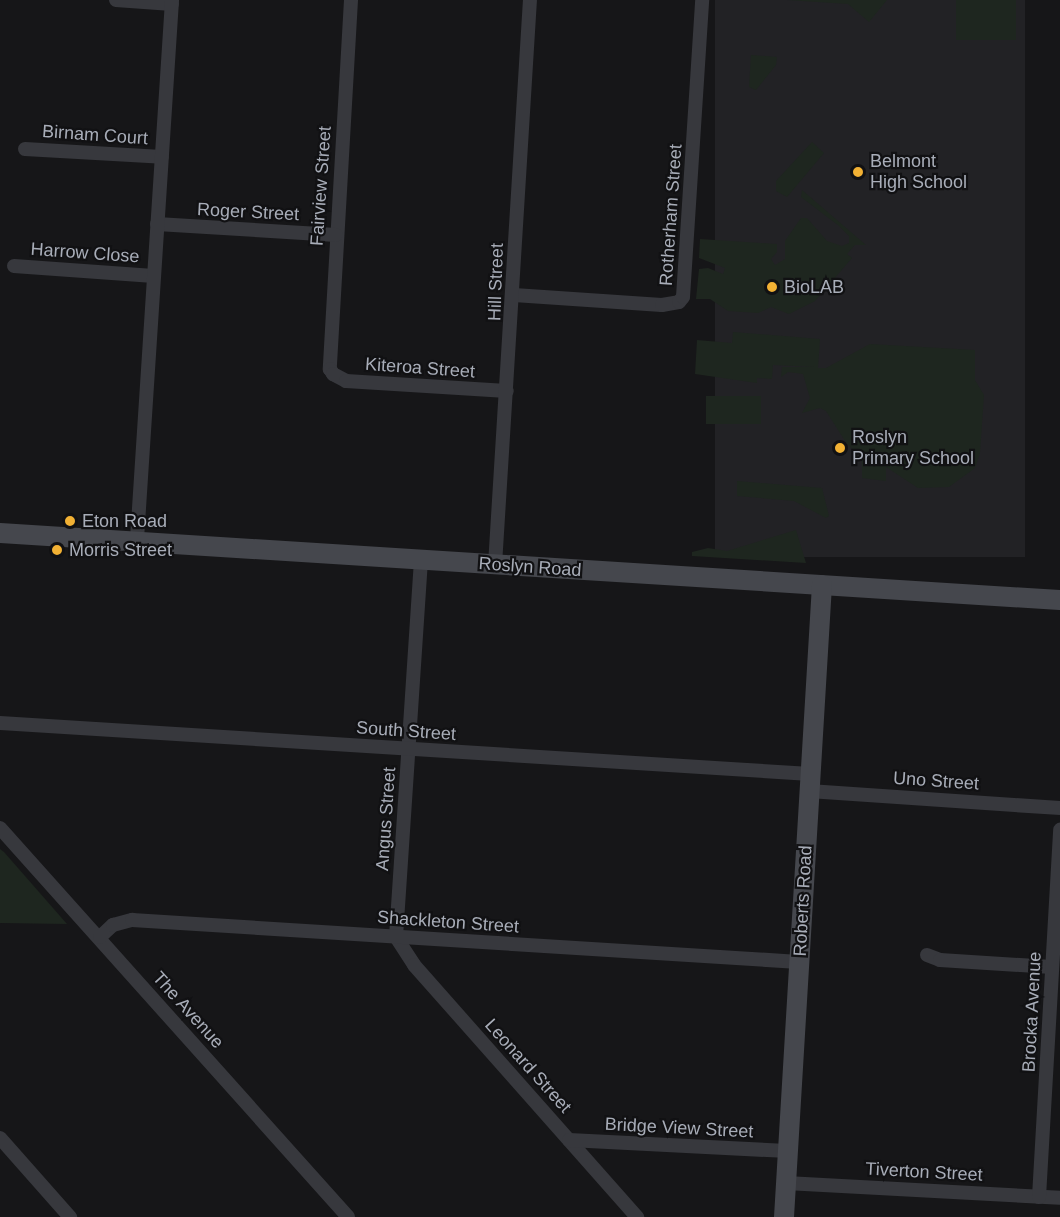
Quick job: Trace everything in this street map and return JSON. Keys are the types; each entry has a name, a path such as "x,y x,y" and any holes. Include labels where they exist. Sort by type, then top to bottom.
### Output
{"street":[{"path":"116,0 172,2 137,540"},
{"name":"Fairview Street","path":"333,374 329,361 351,0"},
{"name":"Hill Street","path":"495,565 514,295 530,0"},
{"name":"Rotherham Street","path":"514,295 662,305 679,302 683,297 702,0"},
{"name":"Birnam Court","path":"25,148 162,157"},
{"name":"Roger Street","path":"158,224 336,235"},
{"name":"Harrow Close","path":"14,266 154,276"},
{"name":"Kiteroa Street","path":"333,374 346,381 507,391"},
{"name":"Roslyn Road","path":"0,533 1060,600"},
{"name":"Angus Street","path":"396,937 421,560"},
{"name":"Roberts Road","path":"784,1217 822,585"},
{"name":"South Street","path":"0,723 409,749 810,782"},
{"name":"Uno Street","path":"810,782 1060,808"},
{"name":"The Avenue","path":"0,828 100,937 348,1217"},
{"name":"Brocka Avenue","path":"1039,1197 1060,830"},
{"name":"Shackleton Street","path":"100,937 113,925 132,920 799,962"},
{"name":"Leonard Street","path":"396,937 414,965 637,1217"},
{"path":"927,955 940,960 1052,967"},
{"path":"0,1138 70,1217"},
{"name":"Bridge View Street","path":"569,1140 788,1151"},
{"name":"Tiverton Street","path":"786,1183 1060,1198"}],"shaded area":[{"path":"715,0 1025,0 1025,557 715,557"},
{"path":"787,0 887,0 869,22 848,4"},
{"path":"956,0 1016,0 1016,40 956,40"},
{"path":"751,55 777,57 776,65 756,90 749,87"},
{"path":"812,142 824,153 787,197 776,191 776,181"},
{"path":"802,190 866,245 855,245 847,254 852,258 815,301 789,314 771,307 758,313 728,311 710,299 696,299 699,269 708,268 723,274 725,268 699,258 700,239 777,244 777,252 771,259 775,265 785,259 785,241 801,218 807,218 827,241 842,246 849,243 849,236 839,226 801,197"},
{"path":"733,332 820,339 818,368 826,368 870,344 975,350 975,380 984,395 980,453 975,468 949,487 918,488 886,467 886,481 862,478 862,457 847,444 826,411 820,408 802,413 810,398 803,374 788,372 781,377 782,367 815,367 773,365 772,379 757,378 757,383 695,374 697,340 732,343"},
{"path":"706,396 761,396 761,424 706,424"},
{"path":"737,481 822,488 829,516 826,518 794,501 737,496"},
{"path":"796,530 806,563 692,556 692,552 708,548 727,551"},
{"path":"0,849 4,852 67,924 0,923"}],"place":[{"name":"Belmont High School","path":"858,172"},
{"name":"BioLAB","path":"772,287"},
{"name":"Roslyn Primary School","path":"840,448"},
{"name":"Eton Road","path":"70,521"},
{"name":"Morris Street","path":"57,550"}]}
